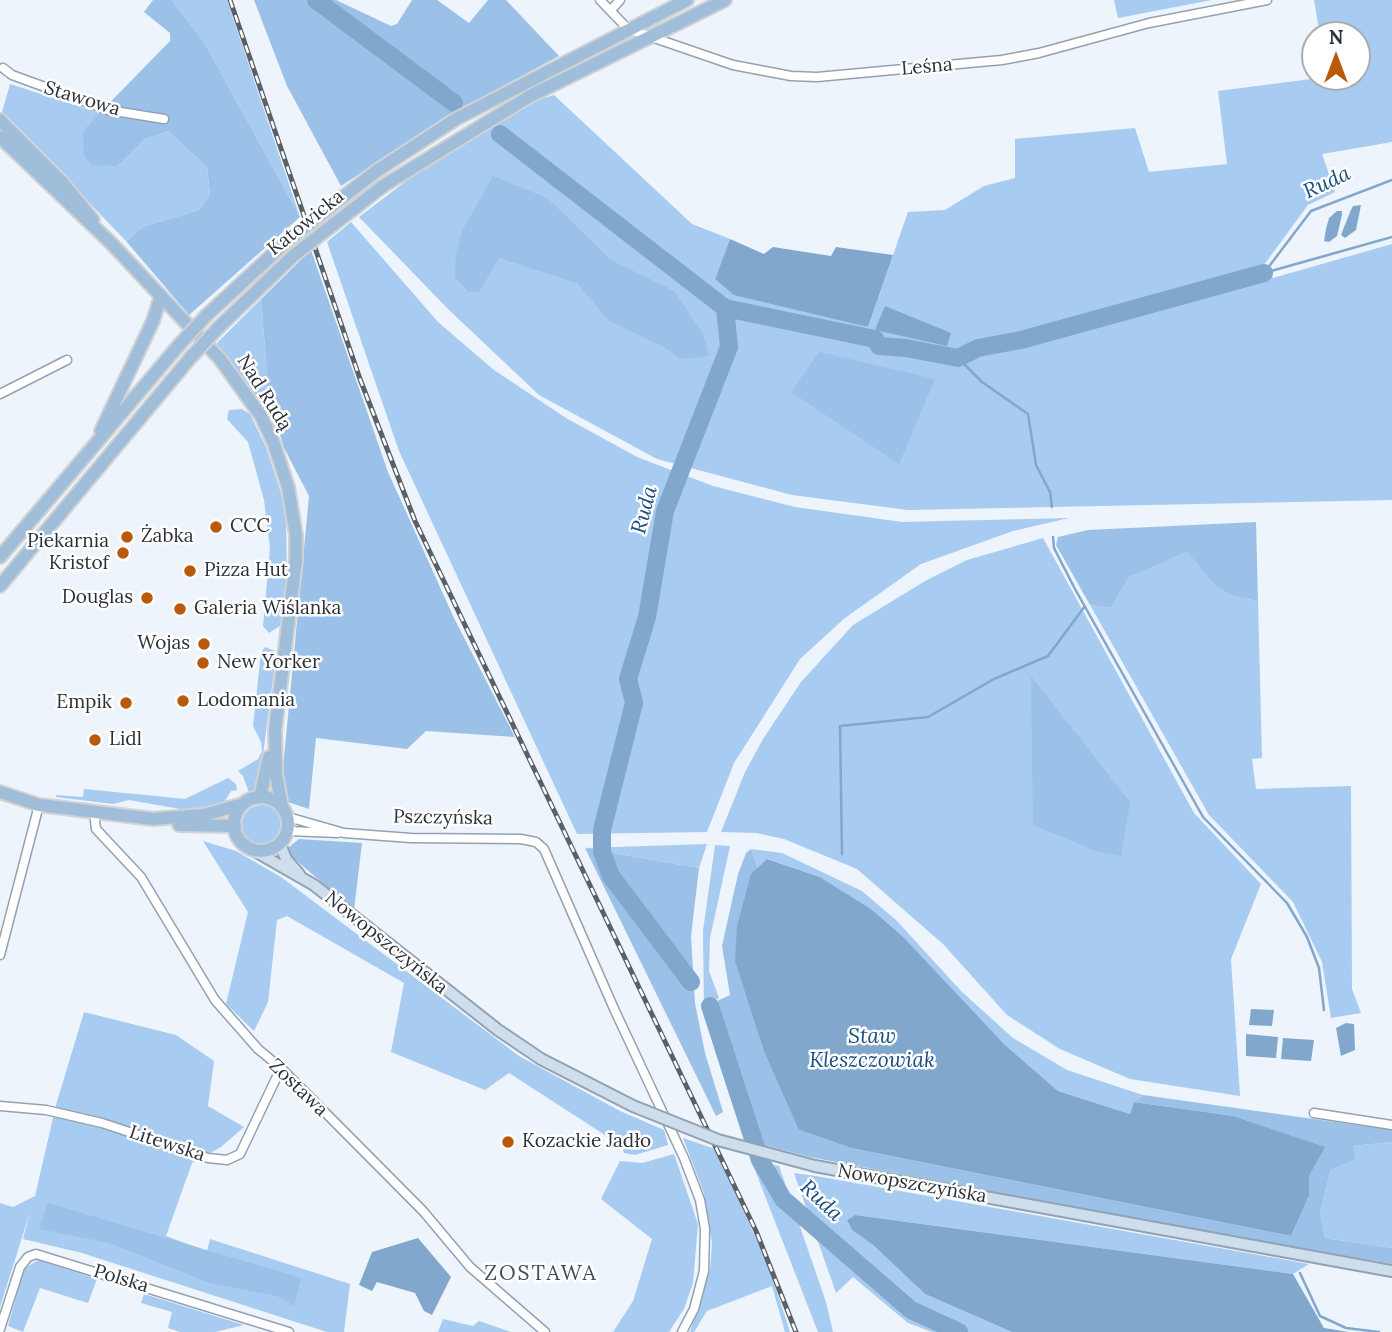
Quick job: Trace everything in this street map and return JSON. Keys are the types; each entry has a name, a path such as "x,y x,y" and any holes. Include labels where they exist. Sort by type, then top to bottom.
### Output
{"main road":[{"name":"Katowicka","path":"0,557 178,345 287,241 374,172 456,119 687,0"},
{"name":"Katowicka","path":"0,586 191,357 293,256 383,186 530,96 725,0"},
{"name":"Nad Rudą","path":"0,120 62,183 111,243"},
{"name":"Nad Rudą","path":"0,137 111,243 220,359 242,388 274,444 288,487 296,535 296,560 275,730 260,797"},
{"path":"97,441 110,408 153,321 161,296"},
{"name":"Nad Rudą","path":"275,730 276,774 286,818"},
{"path":"0,792 39,805 153,819 177,825 235,827"},
{"path":"153,819 204,815 260,797 271,799 286,818 280,844 267,851 253,850 240,841 235,827 243,804"},
{"name":"Nowopszczyńska","path":"280,844 286,859 300,875"},
{"name":"Nowopszczyńska","path":"253,850 300,875 498,1030 553,1065 633,1106 718,1140 815,1166 1392,1270"}],"street":[{"name":"Leśna","path":"600,0 628,29 753,70 817,77 1040,54 1149,23 1267,0"},
{"path":"611,10 620,0"},
{"name":"Stawowa","path":"3,68 12,75 108,110 164,120"},
{"path":"0,394 67,360"},
{"path":"0,955 39,805"},
{"name":"Zostawa","path":"94,812 96,829 141,877 215,999 258,1049 281,1068 423,1211 470,1267 545,1332"},
{"name":"Pszczyńska","path":"286,818 344,832 411,838 521,839 539,844 546,852 615,1011 684,1158 700,1200 705,1229 704,1271 694,1309 682,1332"},
{"name":"Pszczyńska","path":"286,818 344,832"},
{"name":"Litewska","path":"0,1106 46,1110 102,1123 208,1158 227,1160 240,1154 281,1068"},
{"path":"1314,1113 1392,1125"},
{"name":"Polska","path":"0,1329 20,1267 28,1257 36,1254 289,1332"}],"shaded area":[{"path":"153,0 172,0 204,42 300,217 189,315 126,241 145,226 199,210 210,195 207,167 168,131 145,139 118,166 92,165 84,156 83,130 170,41 170,33 144,12"},
{"path":"172,0 227,0 300,217 204,42"},
{"path":"254,0 336,0 391,26 397,24 412,0 437,0 469,23 488,0 506,0 559,56 453,113 341,186 287,86"},
{"path":"1114,0 1212,0 1118,18"},
{"path":"1314,0 1392,0 1392,142 1322,154 1335,192 1308,205 1261,269 1273,278 1392,244 1392,500 908,510 792,495 657,459 539,395 448,309 359,217 418,172 538,100 554,95 692,224 730,239 715,279 868,327 908,212 945,210 984,186 1015,178 1015,139 1135,128 1149,172 1227,164 1218,91 1301,80 1301,91 1371,91 1371,21 1318,21"},
{"path":"10,84 100,113 83,130 118,166 145,139 168,131 207,167 210,195 199,210 145,226 126,241 2,112"},
{"path":"493,176 547,198 611,260 674,291 703,334 709,356 681,359 666,348 609,321 577,283 499,258 479,292 468,292 455,277 456,253 462,231"},
{"path":"351,222 438,322 494,370 566,418 637,457 713,486 795,507 902,522 1069,518 1013,531 921,564 845,618 800,659 734,763 707,832 577,834 399,451 327,242"},
{"path":"311,250 388,472 454,618 515,737 426,731 407,749 316,738 309,809 288,802 283,768 309,496 284,448 269,397 261,299"},
{"path":"261,299 269,397 280,436 216,344"},
{"path":"819,352 935,379 899,464 791,392"},
{"path":"242,409 250,414 266,447 281,493 286,523 287,577 281,625 269,633 263,626 270,548 264,500 248,442 227,419 229,410"},
{"path":"1256,522 1258,601 1232,596 1215,586 1187,551 1129,577 1111,608 1090,605 1056,545 1058,537 1088,530"},
{"path":"1043,538 1194,813 1261,884 1231,959 1240,1096 1130,1079 1060,1049 1007,1015 943,944 857,869 784,839 756,833 721,832 745,772 763,739 801,682 853,625 925,581 967,560"},
{"path":"1187,550 1215,586 1232,596 1258,601 1262,758 1252,759 1256,789 1351,786 1352,989 1361,1013 1331,1018 1322,962 1293,902 1209,815 1090,605 1111,608 1129,577"},
{"path":"265,647 275,651 276,656 259,785 252,794 238,771 258,759 262,751 261,742 253,726 261,653"},
{"path":"1031,676 1130,802 1121,856 1096,851 1033,825"},
{"path":"228,778 236,784 237,790 231,791 223,804 186,810 129,800 113,804 56,797 83,797 84,789 185,799"},
{"path":"262,805 270,806 276,811 281,817 281,833 276,839 270,844 262,845 254,844 248,839 243,833 242,825 243,817 248,811 254,806"},
{"path":"299,839 362,843 354,910 290,855 289,847"},
{"path":"203,841 236,851 281,877 519,1056 620,1111 664,1130 668,1145 635,1155 624,1153 622,1146 509,1073 485,1090 391,1052 404,983 287,916 277,920 268,1002 254,1031 226,1004 248,912"},
{"path":"707,844 699,868 585,848"},
{"path":"715,845 730,846 710,938 709,971 719,998 704,1007 703,931"},
{"path":"585,848 699,868 691,936 695,1003 705,1053 723,1112 716,1116"},
{"path":"751,849 782,853 862,891 896,920 962,992 1013,1038 1067,1070 1143,1095 1134,1102 1130,1114 1058,1091 1004,1044 871,909 820,877 768,859 758,868"},
{"path":"751,849 758,868 751,877 799,1130 851,1148 1291,1236 1309,1196 1309,1176 1324,1147 1234,1116 1134,1102 1143,1095 1392,1130 1392,1142 1353,1146 1356,1159 1331,1170 1320,1212 1325,1238 1392,1248 1392,1264 1150,1222 810,1157 744,1140 715,1051 704,1007 730,995 722,946 738,874 746,853"},
{"path":"84,1012 176,1035 214,1061 208,1106 244,1127 221,1147 192,1163 166,1236 207,1251 210,1239 350,1284 344,1332 327,1332 82,1253 23,1239 30,1212 0,1307 0,1203 13,1207 35,1196 56,1105"},
{"path":"683,1138 715,1149 769,1267 790,1332 785,1332 772,1286 707,1311 694,1332 690,1332 710,1270 712,1243 704,1193"},
{"path":"1392,1142 1392,1248 1325,1238 1320,1212 1331,1170 1356,1159 1353,1146"},
{"path":"674,1154 698,1224 693,1283 684,1309 669,1332 613,1332 633,1301 652,1239 601,1199 620,1161 642,1163"},
{"path":"751,1160 779,1166 826,1302 833,1332 818,1332"},
{"path":"794,1173 1309,1264 1293,1274 855,1215 847,1220 852,1230 873,1245 925,1294 1012,1332 932,1332 908,1323 853,1277 836,1293"},
{"path":"48,1203 301,1278 294,1306 277,1296 210,1283 109,1243 39,1229"},
{"path":"38,1260 97,1279 88,1303 40,1288 23,1332 8,1326 24,1269"},
{"path":"144,1294 244,1325 215,1332 180,1332 168,1328 172,1312 141,1303"},
{"path":"443,1319 473,1326 479,1321 511,1332 438,1332"}],"water":[{"path":"1361,205 1356,230 1345,238 1341,235 1350,212 1353,206"},
{"path":"1337,211 1342,211 1342,215 1337,236 1329,242 1324,241 1329,218"},
{"path":"730,239 764,254 773,247 831,256 836,247 893,255 868,327 734,295 715,279"},
{"path":"885,306 951,333 947,346 875,330"},
{"name":"Staw Kleszczowiak","path":"767,859 820,877 871,909 903,937 1004,1044 1058,1091 1130,1114 1134,1102 1234,1116 1325,1147 1309,1176 1309,1196 1291,1236 851,1148 799,1130 764,1051 735,961 737,926 751,874"},
{"path":"1251,1009 1274,1010 1272,1026 1249,1025"},
{"path":"1346,1023 1354,1024 1355,1050 1341,1056 1336,1028"},
{"path":"1246,1034 1278,1037 1276,1058 1246,1056"},
{"path":"1283,1038 1314,1040 1311,1061 1281,1059"},
{"path":"855,1215 1293,1274 1324,1328 1349,1332 1012,1332 925,1294 873,1245 852,1230 847,1220"},
{"path":"418,1238 451,1277 432,1315 424,1311 415,1293 377,1282 372,1291 359,1285 372,1252"}],"waterway":[{"name":"Ruda","path":"316,0 454,103"},
{"name":"Ruda","path":"500,134 725,308 729,347 665,511 647,617 628,679 634,703 602,830 602,852 611,876 691,982"},
{"name":"Ruda","path":"1264,273 1311,211 1392,180"},
{"path":"1264,273 1392,237"},
{"path":"725,308 875,339 879,346 958,358 978,348 1021,340 1264,273"},
{"path":"958,358 982,382 1028,414 1036,465 1050,492 1052,507"},
{"path":"1053,537 1054,548 1075,589 1203,817 1287,903 1307,937 1319,968 1324,1010"},
{"path":"842,854 840,726 928,717 994,679 1048,656 1085,606"},
{"name":"Ruda","path":"710,1006 760,1160 783,1199 911,1310 959,1332"},
{"path":"1300,1273 1320,1316 1346,1328 1379,1332"}],"railway":[{"path":"230,0 360,379 415,521 756,1231 796,1332"}],"place":[{"name":"CCC","path":"216,527"},
{"name":"Żabka","path":"127,537"},
{"name":"Piekarnia Kristof","path":"123,553"},
{"name":"Pizza Hut","path":"190,571"},
{"name":"Douglas","path":"147,598"},
{"name":"Galeria Wiślanka","path":"180,609"},
{"name":"Wojas","path":"204,644"},
{"name":"New Yorker","path":"203,663"},
{"name":"Lodomania","path":"183,701"},
{"name":"Empik","path":"126,703"},
{"name":"Lidl","path":"95,740"},
{"name":"Kozackie Jadło","path":"508,1142"}],"district":[{"name":"ZOSTAWA","path":"541,1274"}]}
